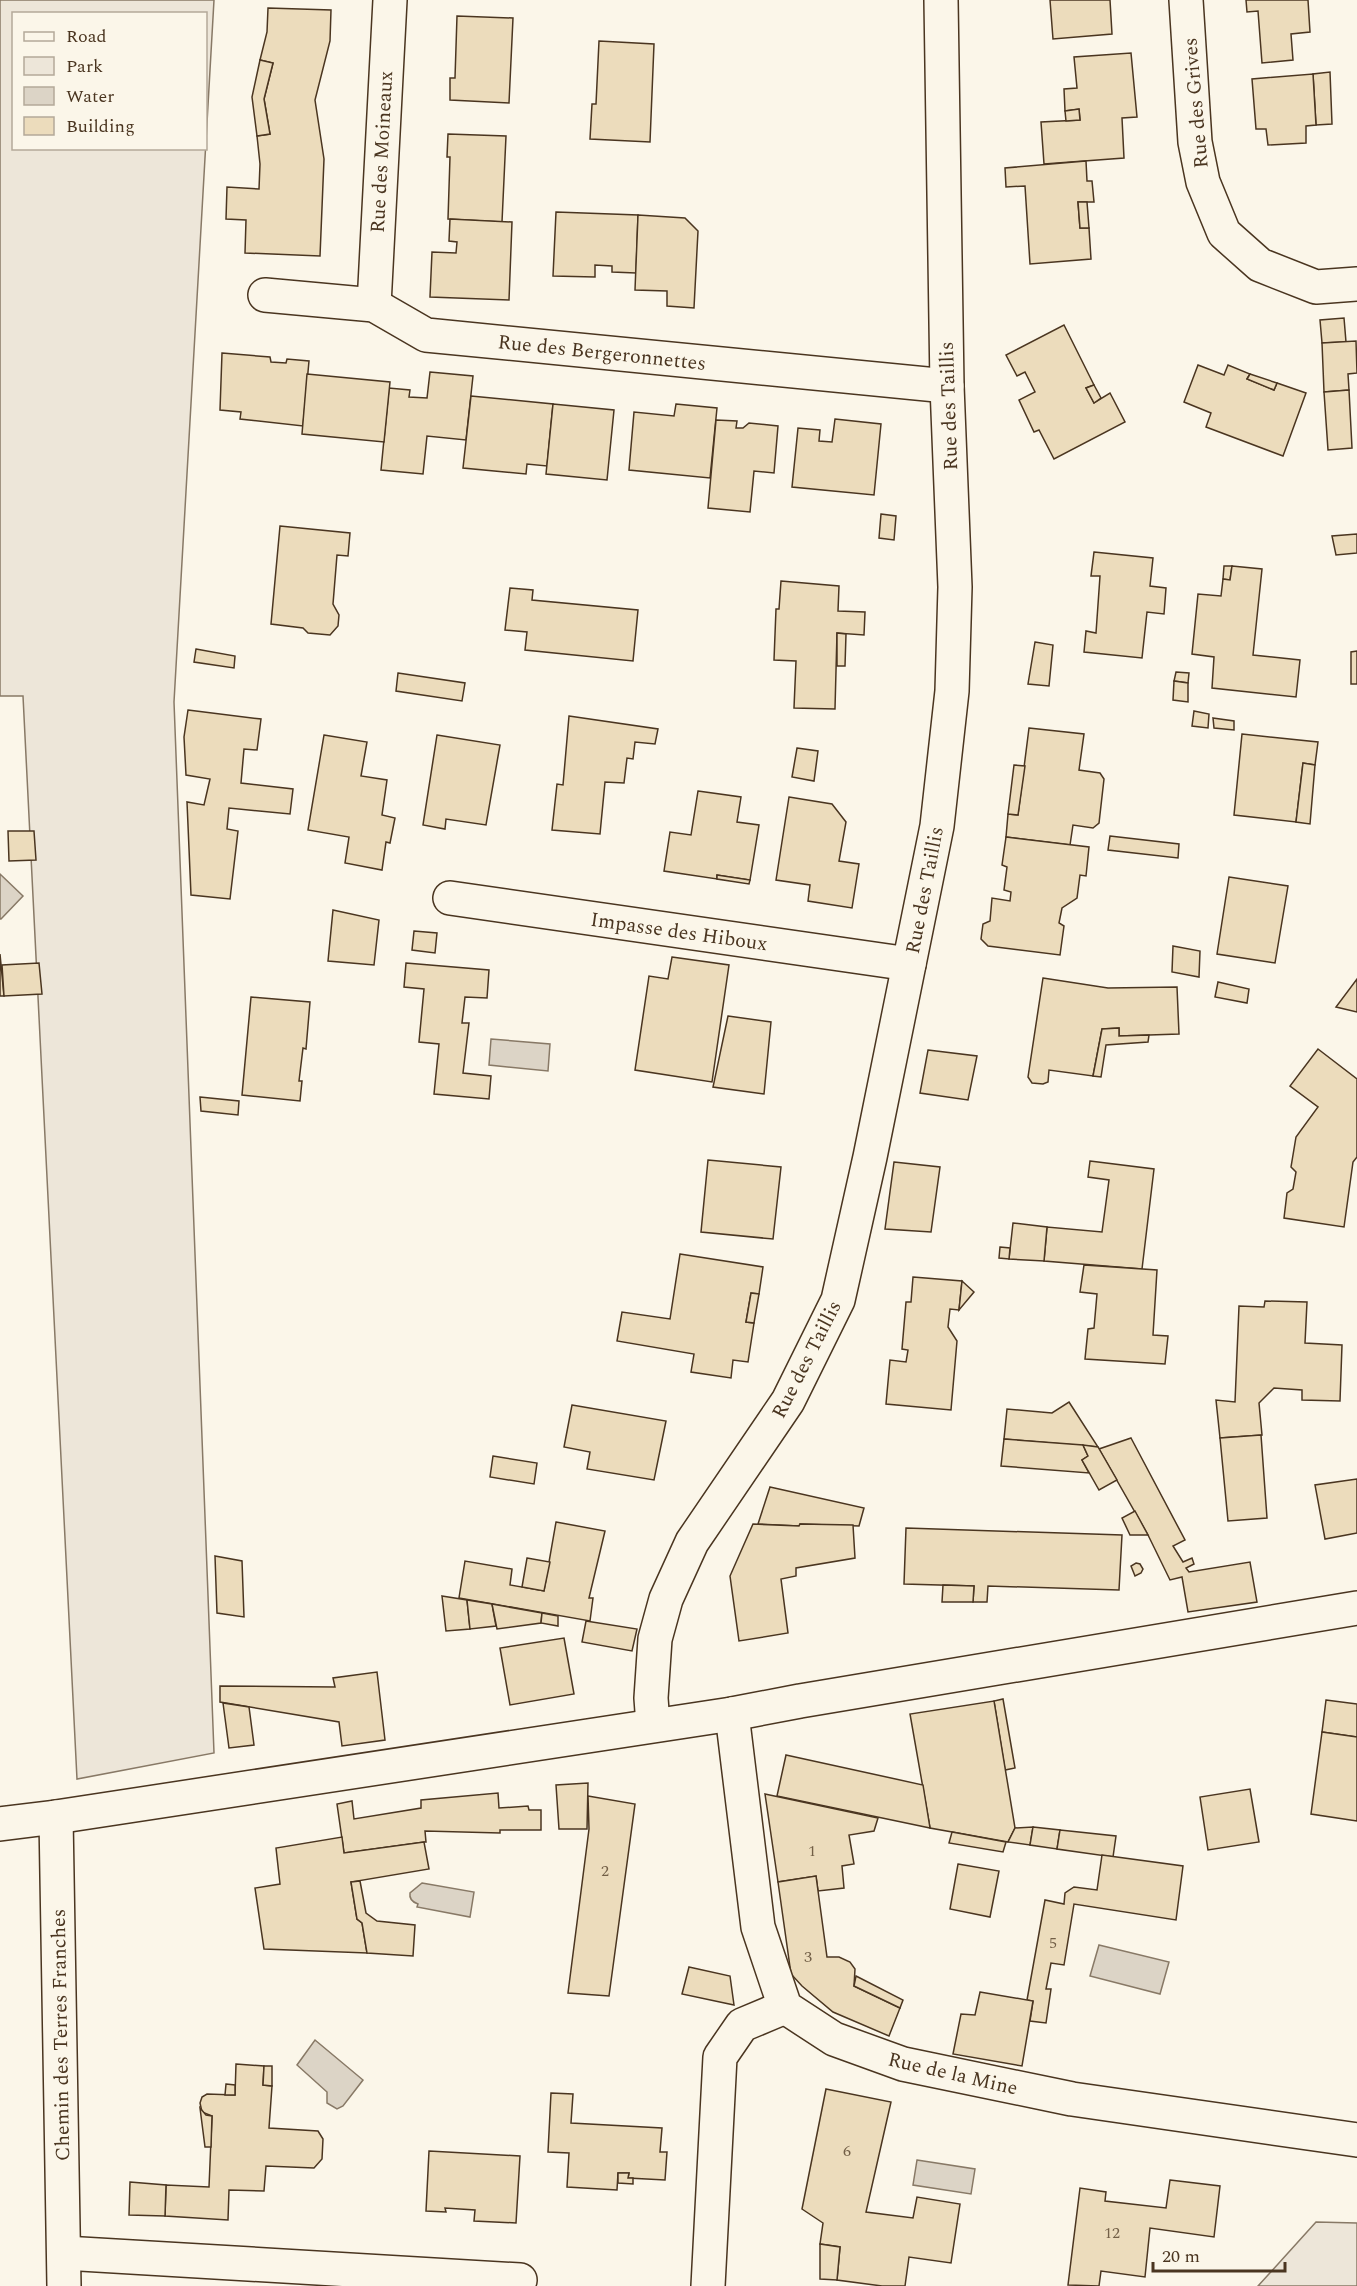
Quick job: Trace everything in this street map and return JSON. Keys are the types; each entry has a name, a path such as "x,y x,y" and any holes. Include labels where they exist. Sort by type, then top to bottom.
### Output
{"street":[{"name":"Rue des Moineaux","path":"374,305 390,0"},
{"name":"Rue des Taillis","path":"653,1725 651,1698 656,1639 666,1599 692,1542 788,1401 838,1300 937,826 952,691 955,587 946,386 941,0"},
{"name":"Rue des Grives","path":"1186,0 1196,142 1203,182 1224,233 1260,265 1316,287 1357,284"},
{"name":"Rue des Bergeronnettes","path":"265,295 374,305 426,335 946,386"},
{"name":"Impasse des Hiboux","path":"450,898 909,964"},
{"path":"0,1824 732,1714 1357,1608"},
{"path":"708,2286 720,2057 742,2025 785,2007 758,1926 732,1714"},
{"name":"Chemin des Terres Franches","path":"56,1817 64,2286"},
{"name":"Rue de la Mine","path":"785,2007 834,2039 903,2064 1071,2099 1357,2140"},
{"path":"64,2253 520,2280"}],"green space":[{"path":"0,0 214,0 207,122 207,12 12,12 12,150 206,150 174,702 214,1753 77,1779 23,696 0,696"},
{"path":"1316,2222 1357,2223 1357,2286 1258,2286"}],"water":[{"path":"0,874 23,896 1,919 0,919"},
{"path":"491,1039 550,1044 548,1071 489,1065"},
{"path":"422,1883 474,1892 470,1917 417,1907 418,1904 411,1900 410,1893"},
{"path":"1099,1945 1169,1962 1160,1994 1090,1976"},
{"path":"315,2040 363,2080 343,2106 337,2109 327,2103 327,2092 297,2065"},
{"path":"917,2160 975,2169 971,2194 913,2185"}],"building":[{"path":"1050,0 1110,0 1112,34 1053,39"},
{"path":"1246,0 1308,0 1310,32 1291,34 1293,60 1262,63 1258,11 1247,12"},
{"path":"268,8 331,10 330,41 315,100 324,159 320,256 245,253 246,220 226,219 227,187 259,189 260,164 257,136 270,134 264,99 273,63 260,60 267,32"},
{"path":"457,16 513,18 509,103 450,100 450,78 455,78"},
{"path":"599,41 654,44 650,142 590,139 592,104 596,104"},
{"path":"1131,53 1137,117 1122,118 1124,158 1044,164 1041,122 1080,120 1079,109 1065,111 1064,89 1077,88 1074,57"},
{"path":"260,60 273,63 264,99 270,134 257,136 252,97"},
{"path":"1330,72 1332,124 1316,125 1313,74"},
{"path":"1313,74 1316,125 1306,126 1306,143 1268,145 1266,129 1256,129 1252,79"},
{"path":"1079,109 1080,120 1066,121 1065,111"},
{"path":"448,134 506,136 502,222 448,219 450,157 447,157"},
{"path":"1086,161 1087,181 1092,181 1094,202 1078,202 1080,228 1089,228 1091,259 1030,264 1025,186 1006,187 1005,168"},
{"path":"1078,202 1087,202 1089,228 1080,228"},
{"path":"556,212 638,215 636,273 612,272 612,266 595,265 595,277 553,276"},
{"path":"638,215 685,218 698,231 694,308 667,306 667,291 635,290"},
{"path":"450,219 512,222 509,300 430,297 432,252 456,253 457,242 449,241"},
{"path":"1344,318 1346,342 1322,343 1320,320"},
{"path":"1064,325 1094,385 1086,388 1094,403 1110,393 1125,422 1054,459 1039,430 1034,432 1019,400 1035,392 1025,372 1017,376 1006,355"},
{"path":"1356,341 1357,373 1348,374 1349,390 1324,392 1322,343"},
{"path":"222,353 270,357 271,362 286,363 287,359 309,361 303,426 240,419 241,412 220,410"},
{"path":"1198,365 1224,375 1228,365 1250,374 1247,379 1274,390 1277,383 1306,393 1283,456 1206,427 1211,413 1184,402"},
{"path":"430,372 473,376 466,440 427,436 423,474 381,470 389,388 410,390 409,397 427,398"},
{"path":"307,374 390,382 384,442 302,434"},
{"path":"1250,374 1277,383 1274,390 1247,379"},
{"path":"1094,385 1101,398 1094,403 1086,388"},
{"path":"1349,390 1352,448 1328,450 1324,392"},
{"path":"471,396 553,404 547,466 527,464 526,474 463,468"},
{"path":"553,404 614,410 607,480 546,474"},
{"path":"676,404 717,408 710,478 629,470 634,412 674,416"},
{"path":"835,419 881,424 874,495 792,487 798,428 820,430 819,441 832,442"},
{"path":"716,420 737,421 736,428 743,428 749,423 778,426 774,473 754,471 750,512 708,508"},
{"path":"881,514 896,516 894,540 879,538"},
{"path":"280,526 350,533 348,556 337,555 333,604 339,615 338,626 330,635 308,633 303,628 271,624"},
{"path":"1357,534 1357,553 1336,555 1332,536"},
{"path":"1094,552 1153,558 1150,586 1166,588 1164,614 1147,612 1142,658 1084,652 1086,631 1096,633 1100,576 1091,576"},
{"path":"1224,566 1232,566 1230,580 1223,579"},
{"path":"1232,566 1262,569 1253,655 1300,660 1296,697 1212,688 1214,657 1192,654 1198,594 1221,596 1223,579 1230,580"},
{"path":"781,581 839,586 838,611 865,612 864,635 837,633 835,709 794,708 796,661 774,660 776,609 779,609"},
{"path":"510,588 533,590 532,600 638,610 633,661 525,650 527,632 505,630"},
{"path":"837,633 846,634 845,666 837,666"},
{"path":"1035,642 1053,645 1049,686 1028,684"},
{"path":"196,649 235,656 234,668 194,662"},
{"path":"1357,651 1357,684 1351,684 1351,652"},
{"path":"1176,672 1189,673 1188,683 1174,681"},
{"path":"398,673 465,683 462,701 396,691"},
{"path":"1174,681 1188,683 1188,702 1173,700"},
{"path":"188,710 261,719 257,750 244,749 241,783 293,789 290,814 229,808 227,829 238,831 230,899 191,895 187,802 204,805 210,779 186,775 184,737"},
{"path":"1194,711 1209,714 1208,728 1192,726"},
{"path":"569,716 658,729 655,744 635,742 633,759 627,758 624,783 605,782 600,834 552,830 557,784 563,785"},
{"path":"1213,718 1234,721 1234,730 1214,728"},
{"path":"1029,728 1084,734 1079,770 1100,773 1104,779 1099,823 1093,828 1073,825 1070,845 1006,837 1008,814 1018,815"},
{"path":"1242,734 1318,742 1315,765 1303,763 1296,822 1234,815"},
{"path":"324,735 367,742 361,776 387,780 382,815 395,818 390,843 386,842 382,870 345,863 349,837 308,830"},
{"path":"437,735 500,745 486,825 446,819 445,829 423,825"},
{"path":"797,748 818,751 814,781 792,777"},
{"path":"1303,763 1315,765 1310,824 1296,822"},
{"path":"1014,765 1025,766 1018,815 1008,814"},
{"path":"698,791 741,797 737,822 759,825 750,880 717,875 717,879 664,871 670,832 691,835"},
{"path":"789,797 832,804 846,822 839,861 859,864 852,908 808,901 810,885 776,880"},
{"path":"8,831 34,831 36,860 9,861"},
{"path":"1110,836 1179,844 1178,858 1108,850"},
{"path":"1006,837 1089,847 1086,876 1080,875 1077,898 1062,908 1059,923 1064,926 1060,955 988,946 981,939 983,924 990,921 992,898 1010,901 1011,892 1004,890 1007,867 1002,865"},
{"path":"717,875 750,880 749,884 717,879"},
{"path":"1229,877 1288,886 1275,963 1217,954"},
{"path":"333,910 379,920 374,965 328,961"},
{"path":"414,931 437,933 435,953 412,950"},
{"path":"1173,946 1200,951 1199,977 1172,972"},
{"path":"0,954 4,996 0,996"},
{"path":"672,957 729,965 712,1082 635,1070 649,976 668,979"},
{"path":"39,963 42,994 4,996 2,965"},
{"path":"406,963 489,970 487,998 465,997 462,1023 469,1023 463,1073 491,1076 489,1099 434,1094 439,1044 419,1042 424,989 404,987"},
{"path":"1043,978 1108,988 1177,987 1179,1034 1119,1036 1119,1028 1102,1029 1093,1076 1049,1070 1048,1082 1032,1083 1028,1077"},
{"path":"1357,979 1357,1012 1336,1007"},
{"path":"1218,982 1249,989 1247,1003 1215,997"},
{"path":"251,997 310,1002 306,1049 303,1048 299,1081 302,1081 300,1101 242,1095"},
{"path":"728,1016 771,1022 764,1094 713,1087"},
{"path":"1119,1028 1119,1036 1149,1035 1148,1042 1106,1045 1101,1077 1093,1076 1102,1029"},
{"path":"1318,1049 1357,1079 1357,1157 1353,1162 1344,1227 1284,1218 1287,1193 1293,1189 1296,1172 1291,1167 1296,1137 1318,1107 1290,1086"},
{"path":"928,1050 977,1056 968,1100 920,1093"},
{"path":"200,1097 239,1101 238,1115 201,1111"},
{"path":"708,1160 781,1167 773,1239 701,1232"},
{"path":"1090,1161 1154,1169 1142,1269 1044,1261 1047,1227 1102,1232 1109,1180 1088,1177"},
{"path":"894,1162 940,1167 931,1232 885,1229"},
{"path":"1013,1223 1047,1227 1044,1261 1009,1259"},
{"path":"1000,1247 1010,1248 1009,1259 999,1258"},
{"path":"680,1254 763,1267 759,1294 751,1293 746,1322 754,1323 748,1362 733,1360 731,1378 691,1372 694,1354 617,1341 622,1312 670,1319"},
{"path":"1084,1265 1157,1270 1153,1335 1168,1336 1165,1364 1085,1359 1088,1329 1094,1328 1097,1294 1080,1292"},
{"path":"913,1277 962,1281 959,1310 950,1309 948,1327 957,1341 951,1410 886,1404 890,1360 906,1362 908,1350 902,1349 906,1302 911,1302"},
{"path":"962,1281 974,1292 959,1310"},
{"path":"751,1293 759,1294 754,1323 746,1322"},
{"path":"1265,1301 1307,1302 1305,1343 1342,1345 1340,1401 1302,1400 1302,1390 1274,1388 1259,1403 1262,1435 1220,1438 1216,1400 1235,1402 1239,1306 1264,1307"},
{"path":"1069,1402 1098,1447 1004,1439 1007,1409 1052,1413"},
{"path":"572,1405 666,1421 654,1480 587,1469 590,1452 564,1447"},
{"path":"1261,1435 1267,1518 1228,1521 1220,1438"},
{"path":"1131,1438 1185,1540 1173,1546 1183,1562 1192,1558 1194,1564 1186,1568 1189,1572 1250,1562 1257,1602 1188,1612 1182,1577 1170,1580 1148,1535 1099,1449"},
{"path":"1004,1439 1083,1445 1088,1456 1082,1460 1089,1473 1001,1466"},
{"path":"1083,1445 1098,1447 1117,1480 1099,1490 1082,1460 1088,1456"},
{"path":"493,1456 537,1463 534,1484 490,1477"},
{"path":"1357,1479 1357,1533 1325,1539 1315,1485"},
{"path":"770,1487 864,1508 859,1526 758,1524"},
{"path":"1135,1511 1148,1535 1130,1535 1122,1518"},
{"path":"556,1522 605,1531 589,1598 593,1598 590,1621 459,1598 465,1561 512,1569 510,1585 544,1591"},
{"path":"753,1524 853,1525 855,1558 796,1568 796,1576 781,1579 788,1633 739,1641 730,1576"},
{"path":"906,1528 1122,1535 1119,1590 988,1586 987,1602 973,1602 974,1586 904,1584"},
{"path":"215,1556 242,1561 244,1617 217,1613"},
{"path":"527,1558 550,1562 544,1591 522,1587"},
{"path":"1136,1563 1140,1564 1143,1569 1135,1576 1131,1566"},
{"path":"943,1585 974,1586 973,1602 942,1602"},
{"path":"442,1596 467,1600 470,1629 446,1631"},
{"path":"467,1600 492,1604 496,1626 470,1629"},
{"path":"492,1604 542,1613 541,1623 497,1629"},
{"path":"542,1613 558,1616 558,1626 541,1623"},
{"path":"586,1621 637,1629 632,1651 582,1642"},
{"path":"564,1638 574,1694 510,1705 500,1648"},
{"path":"377,1672 385,1740 342,1746 339,1722 220,1702 220,1686 335,1687 333,1678"},
{"path":"1003,1699 1015,1768 1005,1770 994,1701"},
{"path":"1326,1700 1357,1704 1357,1737 1322,1732"},
{"path":"994,1701 1015,1828 1008,1842 930,1828 910,1714"},
{"path":"223,1703 249,1707 254,1745 229,1748"},
{"path":"1322,1732 1357,1737 1357,1821 1311,1814"},
{"path":"786,1755 923,1785 930,1828 777,1796"},
{"path":"588,1783 587,1829 559,1829 556,1785"},
{"path":"1250,1789 1259,1842 1208,1850 1200,1797"},
{"path":"498,1793 499,1808 528,1806 529,1810 541,1810 541,1830 500,1830 500,1833 425,1831 426,1842 344,1853 337,1804 352,1801 354,1819 421,1808 421,1800"},
{"path":"765,1794 878,1818 874,1831 849,1835 854,1864 842,1866 844,1888 818,1891 816,1876 778,1882"},
{"path":"588,1796 635,1804 609,1996 568,1993 589,1829"},
{"path":"1033,1827 1030,1845 1008,1842 1015,1828"},
{"path":"1033,1827 1060,1830 1057,1849 1030,1845"},
{"path":"1060,1830 1116,1836 1113,1857 1057,1849"},
{"path":"952,1832 1006,1842 1003,1852 949,1843"},
{"path":"342,1837 344,1853 424,1842 429,1869 351,1882 357,1919 362,1923 367,1953 264,1949 255,1888 280,1884 276,1848"},
{"path":"1102,1855 1183,1866 1176,1920 1074,1904 1064,1965 1051,1963 1046,1989 1051,1989 1046,2023 1030,2021 1033,2001 1027,2000 1045,1900 1064,1904 1065,1893 1074,1887 1097,1890"},
{"path":"958,1864 999,1871 990,1917 950,1909"},
{"path":"816,1876 827,1957 839,1957 850,1962 855,1969 854,1986 900,2008 889,2036 833,2012 791,1974 778,1882"},
{"path":"360,1881 366,1913 377,1921 415,1925 413,1956 367,1953 362,1923 357,1919 351,1882"},
{"path":"689,1967 730,1976 734,2005 682,1994"},
{"path":"856,1976 903,2000 900,2008 854,1986"},
{"path":"980,1992 1033,2001 1022,2066 953,2054 961,2014 975,2015"},
{"path":"236,2064 264,2066 263,2085 272,2086 269,2128 318,2131 323,2139 322,2159 314,2168 266,2166 264,2191 229,2190 228,2220 165,2216 166,2185 209,2187 212,2116 202,2112 200,2103 202,2097 207,2094 235,2095"},
{"path":"264,2066 272,2066 272,2086 263,2085"},
{"path":"226,2084 235,2085 235,2095 225,2095"},
{"path":"826,2089 891,2102 866,2212 913,2218 917,2197 960,2204 951,2263 909,2257 905,2286 882,2286 837,2280 840,2247 820,2244 823,2223 802,2209"},
{"path":"551,2093 573,2094 571,2123 662,2128 660,2152 667,2152 665,2180 628,2178 629,2173 618,2173 617,2190 567,2187 569,2153 548,2152"},
{"path":"200,2108 206,2115 212,2116 211,2147 205,2147"},
{"path":"429,2151 520,2156 516,2223 474,2221 475,2210 445,2208 446,2212 426,2211"},
{"path":"618,2173 629,2173 628,2178 633,2178 633,2184 618,2183"},
{"path":"1170,2180 1220,2186 1214,2237 1150,2228 1145,2277 1101,2271 1099,2286 1068,2285 1080,2188 1106,2192 1105,2201 1166,2208"},
{"path":"130,2182 166,2185 165,2216 129,2215"},
{"path":"820,2244 840,2247 837,2280 820,2279"}]}
